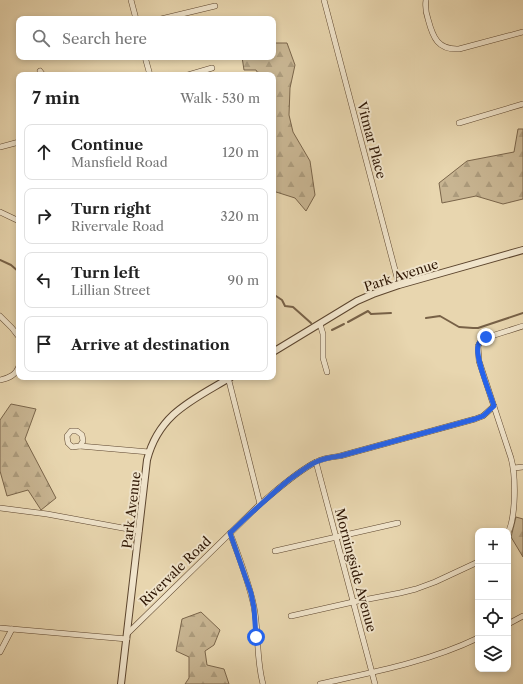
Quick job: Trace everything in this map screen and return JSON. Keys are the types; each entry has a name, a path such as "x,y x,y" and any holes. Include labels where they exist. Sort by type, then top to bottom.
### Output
{"street":[{"path":"131,0 135,16"},
{"name":"Vitmar Place","path":"324,0 399,285"},
{"path":"426,0 426,10 433,36 436,41 447,48 459,49 523,32"},
{"path":"174,16 215,6"},
{"path":"147,60 149,72"},
{"path":"201,72 212,68"},
{"path":"459,123 523,104"},
{"path":"0,147 16,143"},
{"path":"0,212 16,220"},
{"name":"Park Avenue","path":"276,350 372,294 523,250"},
{"path":"0,316 16,333"},
{"path":"320,324 323,334 323,358 327,372"},
{"path":"510,528 513,517 514,468 479,361 478,346 482,339 523,326"},
{"path":"0,380 12,376 16,372"},
{"name":"Park Avenue","path":"121,684 149,452 159,431 173,414 226,380"},
{"path":"229,380 260,504"},
{"name":"Rivervale Road","path":"127,636 260,504 316,462 325,458 340,456 475,419 483,416 494,406"},
{"path":"80,446 149,452"},
{"name":"Morningside Avenue","path":"316,462 375,684"},
{"path":"514,468 523,467"},
{"path":"0,508 47,514 139,531"},
{"path":"275,551 398,523"},
{"path":"230,533 251,593 254,608 258,656 263,684"},
{"path":"291,616 416,589 475,563"},
{"path":"511,622 523,616"},
{"path":"0,628 127,636"},
{"path":"0,652 12,629"},
{"path":"320,684 422,660 475,639"}],"green space":[{"path":"276,43 287,43 295,65 290,88 289,115 293,132 310,161 315,195 306,211 295,198 276,192 276,72 244,70 242,60 276,60"},
{"path":"518,129 523,129 523,199 503,204 476,196 442,203 439,183 467,161 514,152"},
{"path":"11,404 36,409 25,439 56,498 41,510 28,490 7,496 0,471 0,420"},
{"path":"516,517 523,519 523,557 511,537"},
{"path":"201,612 220,630 214,645 205,651 207,665 224,669 229,684 185,684 189,678 189,657 176,651 182,619"}],"waterway":[{"path":"0,260 11,265 16,269"},
{"path":"276,296 282,300 285,306 293,307 311,323"},
{"path":"348,322 368,311 371,314 391,313"},
{"path":"426,318 440,316 459,327 478,328 523,313"},
{"path":"332,330 344,324"}],"route":[{"path":"256,637 256,620 251,593 230,533 260,504 304,469 316,462 325,458 340,456 483,416 494,406 479,361 478,353 479,342 486,337"}]}
